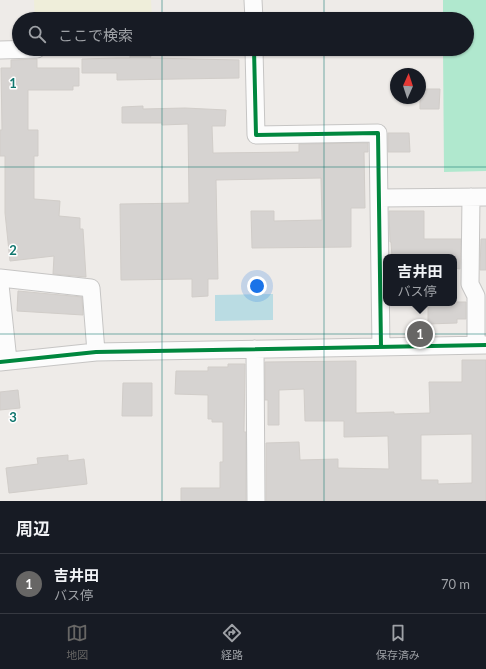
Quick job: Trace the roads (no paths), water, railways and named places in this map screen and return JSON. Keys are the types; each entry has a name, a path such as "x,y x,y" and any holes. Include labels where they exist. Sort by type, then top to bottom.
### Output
{"street":[{"path":"253,0 254,12"},
{"path":"0,50 12,50"},
{"path":"254,56 256,135 378,133 381,347"},
{"path":"0,285 4,362 96,352 481,345 476,296 470,284 478,197 379,198"},
{"path":"0,278 91,288 96,352"},
{"path":"255,349 256,501"}],"water":[{"path":"273,294 273,320 215,321 215,295"}],"place":[{"name":"吉井田","path":"420,334"}]}
